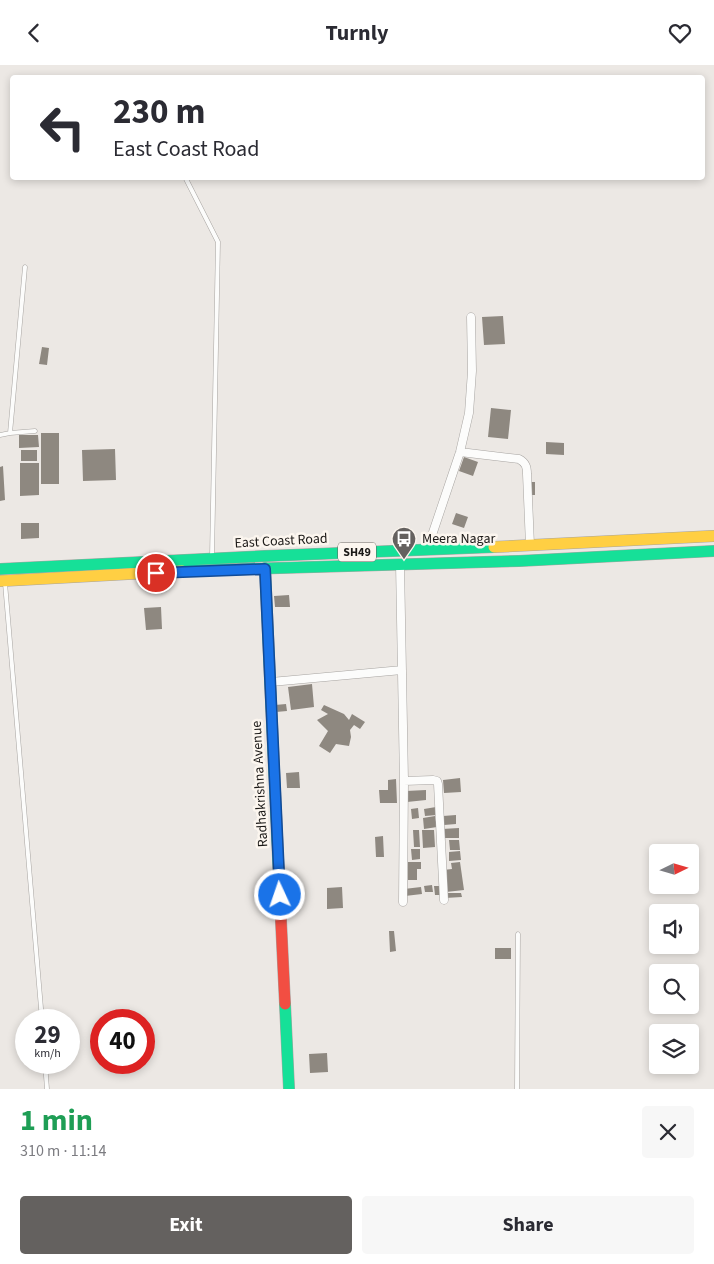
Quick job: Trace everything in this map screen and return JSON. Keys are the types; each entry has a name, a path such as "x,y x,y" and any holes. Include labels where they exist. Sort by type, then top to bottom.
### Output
{"main road":[{"name":"East Coast Road","path":"0,569 714,535"},
{"name":"East Coast Road","path":"3,581 129,574 519,561 714,551"},
{"name":"Radhakrishna Avenue","path":"265,569 289,1089"}],"street":[{"path":"427,549 460,452 469,413 472,371 471,317"},
{"path":"460,452 519,459 524,462 527,466 528,474 530,545"},
{"path":"400,565 404,781 403,902"},
{"path":"271,682 402,670"},
{"path":"404,781 435,780 438,784 444,900"}],"lane":[{"path":"187,180 218,242 212,560"},
{"path":"10,433 25,267"},
{"path":"0,435 35,431"},
{"path":"3,581 41,1009"},
{"path":"517,1089 518,934"},
{"path":"46,1074 47,1089"}],"building":[{"path":"503,316 505,344 484,345 482,317"},
{"path":"42,347 49,348 47,365 39,364"},
{"path":"491,408 511,410 508,439 488,437"},
{"path":"41,433 59,433 59,484 41,484"},
{"path":"19,435 38,435 39,447 19,448"},
{"path":"546,442 564,443 564,455 546,454"},
{"path":"115,449 116,480 83,481 82,450"},
{"path":"21,450 37,450 37,461 21,461"},
{"path":"464,457 478,462 473,476 459,471"},
{"path":"20,463 39,463 39,495 20,496"},
{"path":"3,466 5,500 0,501 0,467"},
{"path":"529,482 535,482 535,495 529,495"},
{"path":"456,513 468,517 464,528 452,524"},
{"path":"21,523 39,523 39,538 21,539"},
{"path":"289,595 290,607 275,607 274,596"},
{"path":"161,607 162,629 146,630 144,608"},
{"path":"312,684 314,707 291,710 288,687"},
{"path":"286,704 287,711 276,712 275,705"},
{"path":"324,705 344,714 349,720 352,714 365,722 360,729 354,725 350,730 349,746 336,744 330,753 319,746 328,731 317,720 328,714 321,710"},
{"path":"299,772 300,788 287,788 286,773"},
{"path":"460,778 461,792 444,793 443,780"},
{"path":"396,779 397,803 380,803 379,790 388,790 388,780"},
{"path":"426,790 426,800 407,802 406,791"},
{"path":"436,807 437,815 425,816 424,809"},
{"path":"418,808 419,818 412,819 411,809"},
{"path":"456,815 456,824 444,825 443,816"},
{"path":"435,816 437,827 424,829 423,818"},
{"path":"459,828 459,838 443,838 442,829"},
{"path":"413,830 419,830 420,847 414,847"},
{"path":"422,830 434,830 435,847 423,848"},
{"path":"383,836 384,857 376,857 375,837"},
{"path":"449,840 459,840 460,850 450,850"},
{"path":"411,849 420,849 420,859 412,860"},
{"path":"460,851 461,860 449,861 449,852"},
{"path":"408,862 421,862 421,869 417,869 417,880 408,880"},
{"path":"460,862 464,890 446,892 443,870 452,869 451,863"},
{"path":"432,885 433,892 425,892 424,886"},
{"path":"434,886 440,886 441,895 435,895"},
{"path":"342,887 343,908 327,909 327,888"},
{"path":"421,887 422,894 405,896 404,889"},
{"path":"445,893 461,893 462,897 445,898"},
{"path":"389,931 394,931 396,951 390,952"},
{"path":"495,948 511,948 511,959 495,959"},
{"path":"327,1053 328,1072 310,1073 309,1054"}],"traffic: fast":[{"path":"0,569 494,547"},
{"path":"182,571 519,561 714,551"},
{"path":"265,568 279,880"},
{"path":"285,1004 289,1089"}],"traffic: slow":[{"path":"494,547 714,536"},
{"path":"0,581 182,571"}],"traffic: jam":[{"path":"279,880 285,1004"}],"place":[{"name":"Meera Nagar","path":"404,560"}],"route":[{"path":"156,573 265,569 280,895"}]}
